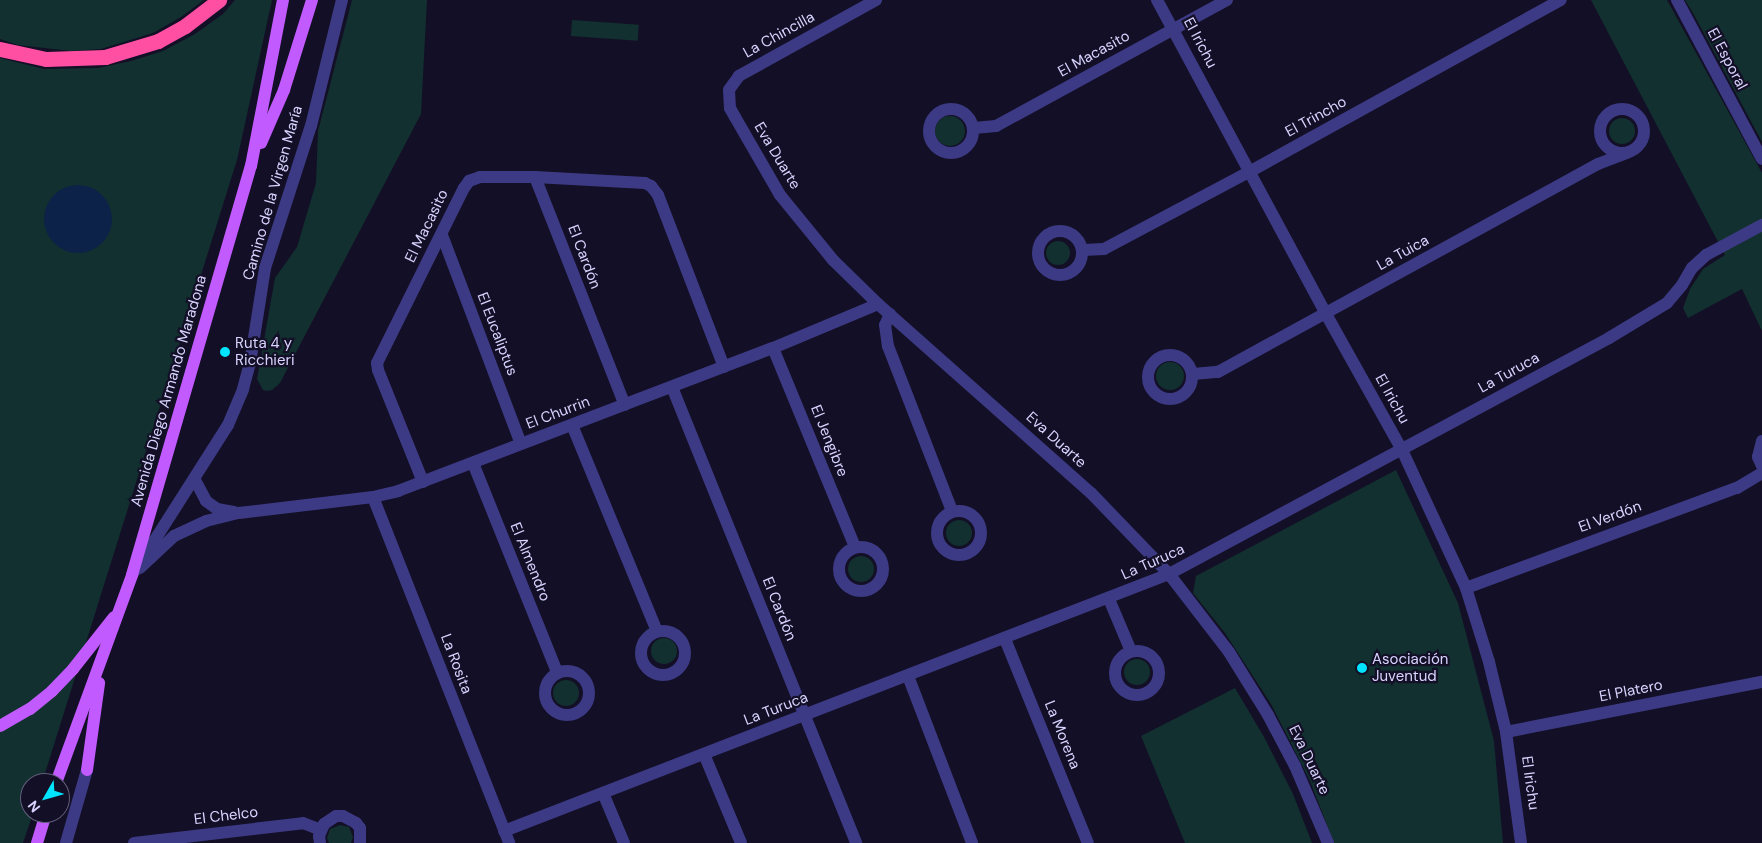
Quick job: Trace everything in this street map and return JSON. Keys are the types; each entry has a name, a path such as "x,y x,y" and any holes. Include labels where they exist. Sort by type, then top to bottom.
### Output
{"highway":[{"path":"0,48 46,59 104,57 158,41 185,26 219,0"}],"main road":[{"name":"Avenida Diego Armando Maradona","path":"60,773 132,575 252,166 283,0"},
{"path":"252,166 284,90 312,0"},
{"path":"0,726 30,709 52,691 73,669 119,611"},
{"path":"87,770 102,661"},
{"path":"37,843 43,823"}],"street":[{"name":"Camino de la Virgen María","path":"132,575 195,480 228,426 243,389 250,363 265,268 311,126 342,0"},
{"name":"La Chincilla","path":"729,90 739,76 876,0"},
{"name":"El Irichu","path":"1158,0 1249,172 1402,450 1466,588 1489,662 1506,732 1520,843"},
{"name":"El Macasito","path":"974,128 996,126 1227,0"},
{"name":"El Trincho","path":"1083,250 1104,249 1249,172 1561,0"},
{"name":"El Esporal","path":"1677,0 1762,160"},
{"name":"Eva Duarte","path":"729,90 730,108 758,160 780,195 833,260 878,304 1091,494 1169,574 1229,652 1268,715 1295,766 1328,843"},
{"name":"La Tuica","path":"1193,374 1218,372 1598,164 1627,153 1639,146 1645,132 1642,119 1630,109 1614,109 1603,119 1598,164"},
{"path":"1602,141 1613,151 1627,153"},
{"name":"El Macasito","path":"423,482 378,370 379,355 442,235 464,188 470,181 480,177 535,177 645,183 651,186 658,195 724,367"},
{"name":"El Cardón","path":"535,177 625,405"},
{"name":"La Turuca","path":"506,837 603,793 1169,574 1609,338 1667,304 1692,268 1706,255 1762,225"},
{"name":"El Eucaliptus","path":"442,235 521,444"},
{"name":"El Churrin","path":"132,575 174,536 206,521 239,513 373,497 423,482 773,348 878,304"},
{"path":"890,314 885,325 888,346 952,511"},
{"name":"El Jengibre","path":"773,348 855,547"},
{"name":"El Cardón","path":"672,387 856,843"},
{"path":"572,425 657,631"},
{"path":"1762,441 1758,457 1762,466"},
{"name":"El Almendro","path":"473,463 557,672"},
{"name":"El Verdón","path":"1466,588 1737,488 1762,473"},
{"name":"El Churrin","path":"195,480 206,501 216,509 239,513"},
{"name":"La Rosita","path":"373,497 506,837"},
{"path":"1109,598 1131,651"},
{"name":"La Morena","path":"1006,638 1088,843"},
{"path":"908,676 972,843"},
{"name":"El Platero","path":"1506,732 1762,682"},
{"path":"704,754 741,843"},
{"path":"66,843 87,770"},
{"path":"603,793 624,843"},
{"name":"El Chelco","path":"321,836 324,824 336,816 350,818 360,828 360,843"},
{"name":"El Chelco","path":"134,843 303,823 315,826 321,836"}],"green space":[{"path":"0,0 204,0 181,17 153,33 101,49 71,51 18,45 0,39"},
{"path":"235,0 272,0 237,160 45,773 20,773 20,823 30,823 23,843 0,843 0,58 44,69 98,68 131,61 163,51 195,34 223,14"},
{"path":"352,0 427,0 421,114 280,383 272,390 267,391 263,390 257,379 275,278 297,247 316,183 318,131"},
{"path":"1591,0 1667,0 1762,173 1762,331 1742,289 1688,318 1683,308 1690,289 1703,269 1725,255"},
{"path":"1685,0 1762,0 1762,142 1693,13"},
{"path":"572,20 639,25 638,41 571,36"},
{"path":"950,116 960,121 965,131 960,141 950,146 940,141 935,131 940,121"},
{"path":"1622,118 1631,122 1635,131 1631,140 1622,144 1613,140 1609,131 1613,122"},
{"path":"1058,241 1067,244 1070,253 1067,262 1058,265 1049,262 1046,253 1049,244"},
{"path":"1170,362 1180,366 1184,376 1180,386 1170,390 1160,386 1156,376 1160,366"},
{"name":"Asociación Juventud","path":"1396,470 1458,603 1494,741 1503,843 1334,843 1310,781 1271,704 1225,633 1193,593 1196,576"},
{"path":"959,520 968,524 972,533 968,542 959,546 950,542 946,533 950,524"},
{"path":"861,556 870,560 874,569 870,578 861,582 852,578 848,569 852,560"},
{"path":"664,638 673,642 677,651 673,660 664,664 655,660 651,651 655,642"},
{"path":"1137,659 1146,663 1150,672 1146,681 1137,685 1128,681 1124,672 1128,663"},
{"path":"566,680 575,684 579,693 575,702 566,706 557,702 553,693 557,684"},
{"path":"1235,688 1264,737 1293,794 1312,843 1185,843 1141,736"},
{"path":"340,825 349,827 353,837 351,843 329,843 327,838 330,829"}],"water":[{"path":"78,185 91,188 102,195 109,206 112,219 109,232 102,243 91,250 78,253 65,250 54,243 47,232 44,219 47,206 54,195 65,188"}],"place":[{"name":"Ruta 4 y Ricchieri","path":"225,352"},
{"name":"Asociación Juventud","path":"1362,668"}]}
